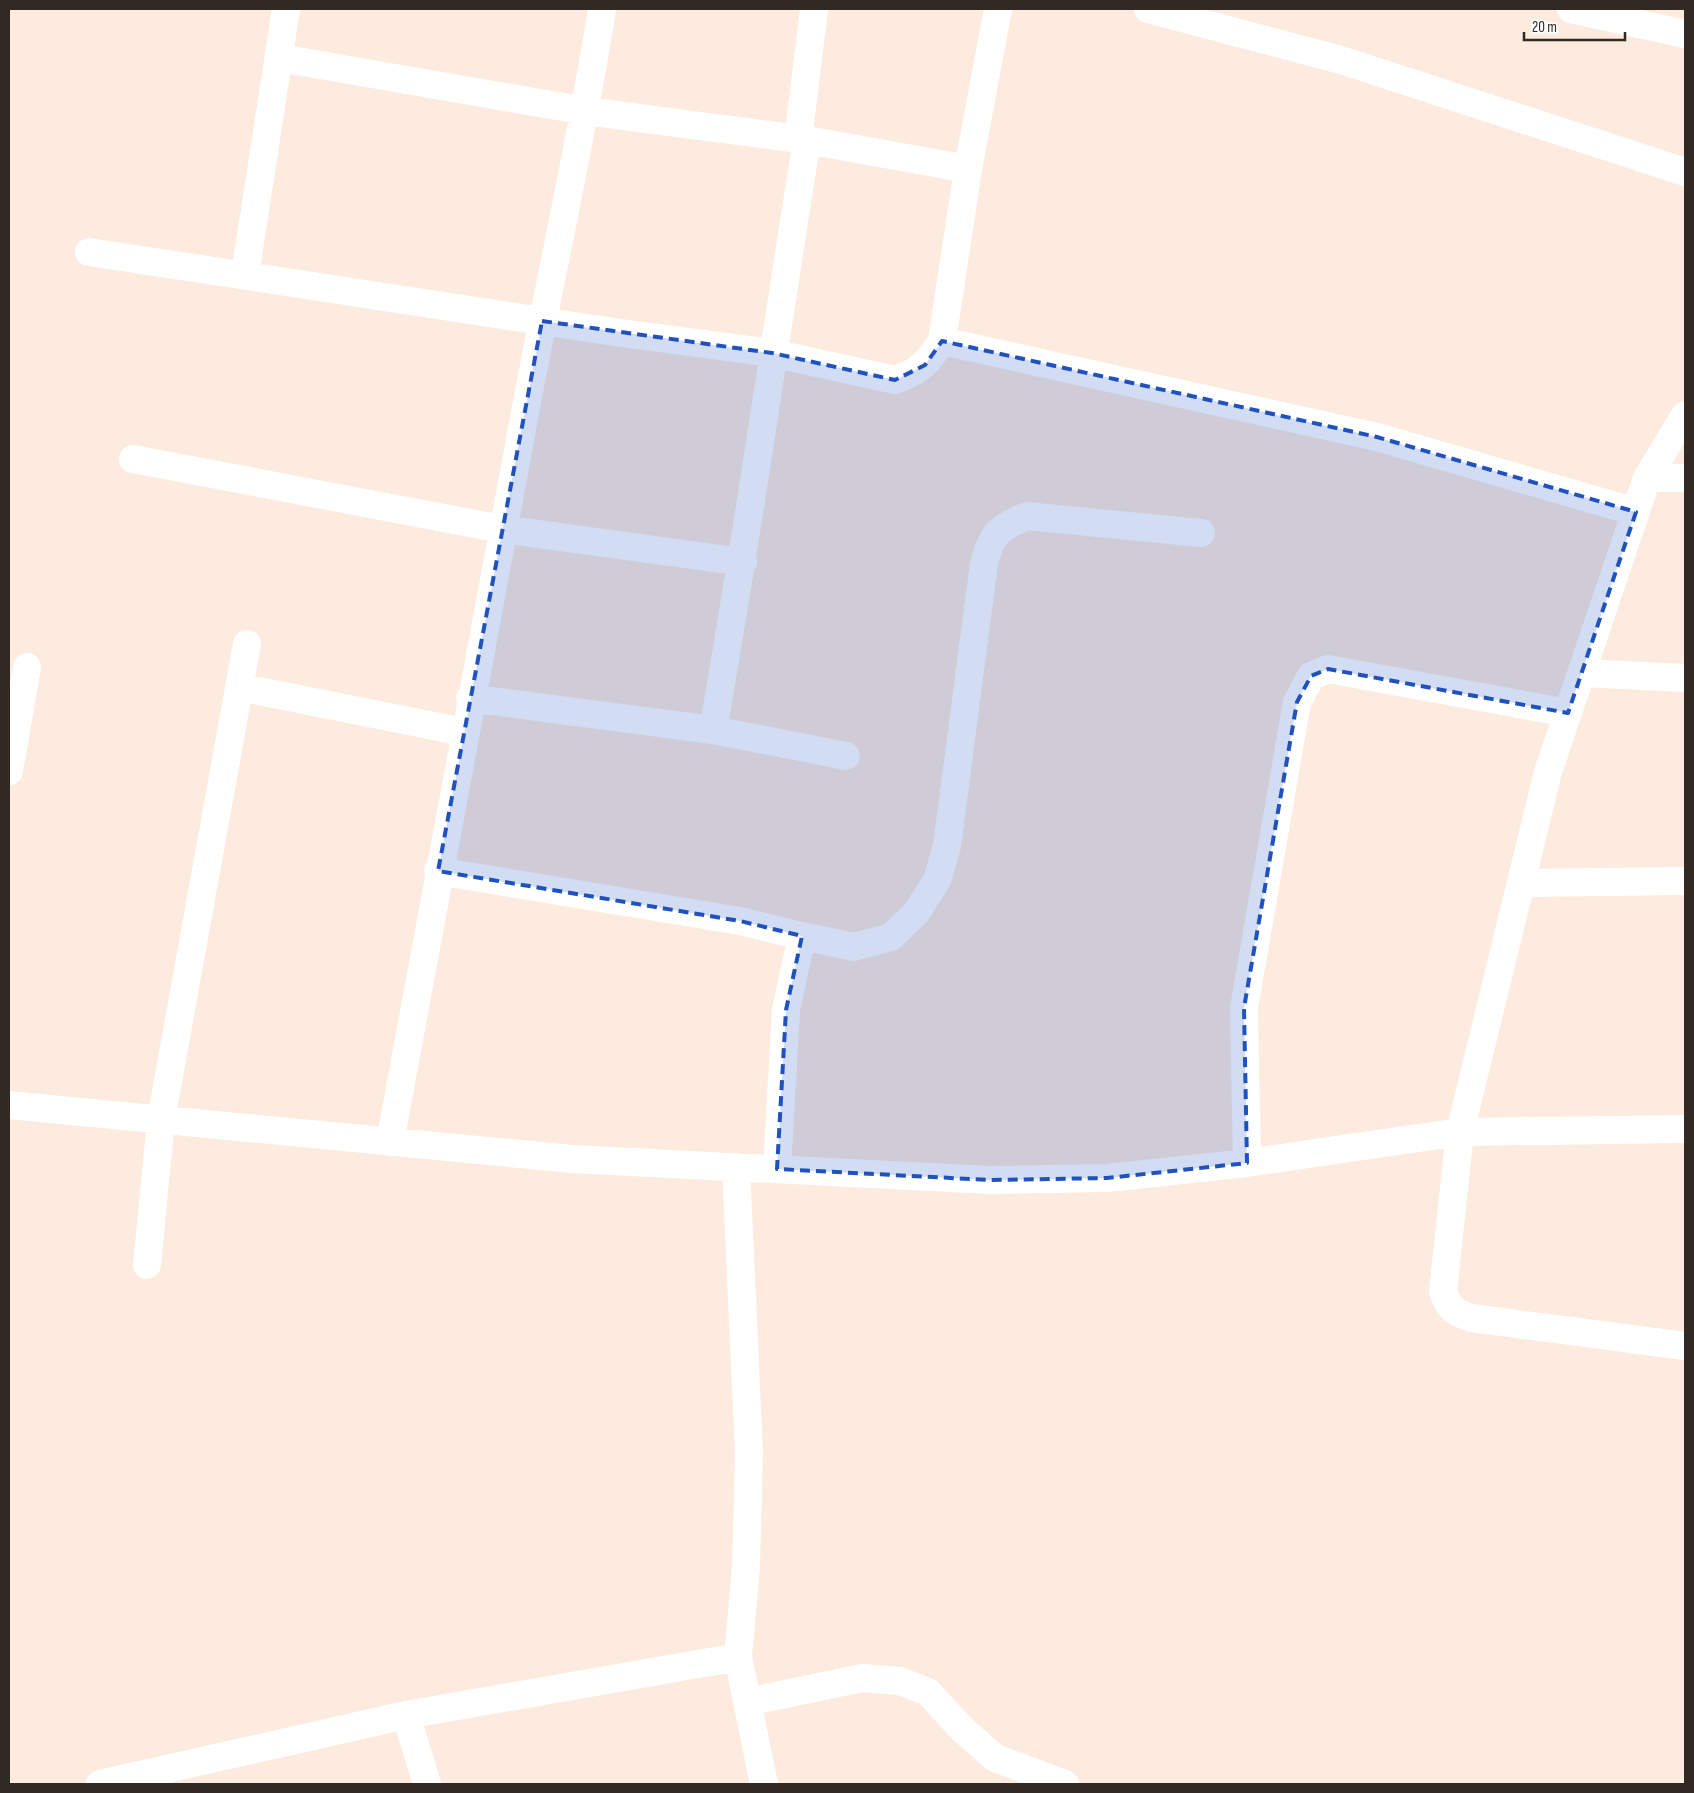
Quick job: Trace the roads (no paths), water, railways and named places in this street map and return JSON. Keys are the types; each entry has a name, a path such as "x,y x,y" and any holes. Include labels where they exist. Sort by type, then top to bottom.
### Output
{"street":[{"path":"245,275 280,58 286,9"},
{"path":"390,1142 502,529 542,321 586,111 602,9"},
{"path":"713,730 743,562 802,140 814,9"},
{"path":"88,252 542,321 772,353 895,380 913,374 925,365 942,341 968,170 998,9"},
{"path":"1148,9 1341,60 1685,172"},
{"path":"1571,9 1685,34"},
{"path":"280,58 586,111 802,140 968,170"},
{"path":"942,341 1377,437 1636,512"},
{"path":"1685,415 1647,478 1548,772 1460,1132 1443,1291 1446,1300 1454,1312 1472,1318 1685,1346"},
{"path":"133,459 502,529 743,562"},
{"path":"1647,478 1685,478"},
{"path":"438,871 740,921 854,947 891,938 916,913 937,880 947,846 984,563 989,541 1007,524 1027,516 1201,533"},
{"path":"147,1266 161,1120 247,644"},
{"path":"9,771 27,667"},
{"path":"1247,1163 1244,1008 1297,702 1311,676 1328,669 1568,713"},
{"path":"1582,673 1685,678"},
{"path":"239,687 464,732"},
{"path":"470,698 713,730 846,756"},
{"path":"1521,883 1685,881"},
{"path":"777,1169 786,1010 802,936"},
{"path":"9,1106 572,1159 990,1180 1107,1178 1247,1163 1460,1132 1685,1129"},
{"path":"736,1167 749,1453 746,1566 738,1657 764,1784"},
{"path":"100,1784 406,1716 738,1657"},
{"path":"747,1702 862,1678 900,1681 928,1692 962,1729 995,1758 1064,1784"},
{"path":"406,1716 427,1784"}]}
